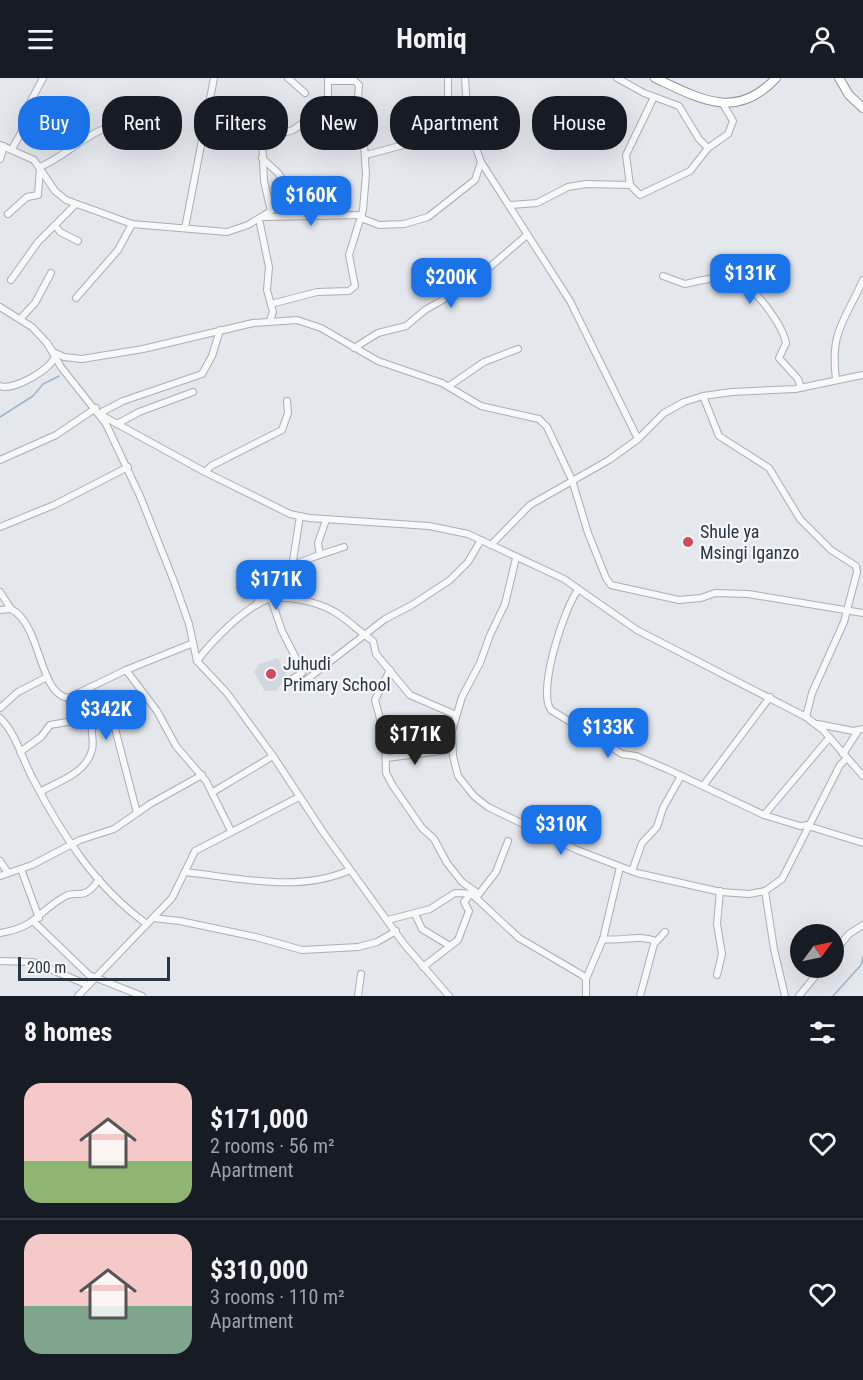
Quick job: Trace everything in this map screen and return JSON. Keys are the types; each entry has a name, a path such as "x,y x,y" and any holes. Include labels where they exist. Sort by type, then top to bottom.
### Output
{"highway":[{"path":"655,78 706,100 723,104 753,98 776,78"},
{"path":"839,78 849,94 863,108"}],"street":[{"path":"12,149 21,133 25,112 43,78"},
{"path":"210,96 214,78"},
{"path":"288,78 305,93"},
{"path":"448,78 448,96"},
{"path":"465,78 466,96"},
{"path":"617,78 654,97 679,105 699,139 708,148"},
{"path":"271,304 317,292 353,289 354,281 349,255 362,216 366,155 357,111 358,82 328,80 330,103 288,132"},
{"path":"654,97 626,155 630,185 640,195 647,194 674,176 690,171 708,148 728,134 733,125 723,104"},
{"path":"40,168 69,152 78,141 101,130"},
{"path":"0,159 1,144 32,159 58,194 75,205 132,224 227,232 270,213 271,208 264,181 262,150"},
{"path":"366,155 390,149"},
{"path":"185,228 200,150"},
{"path":"477,150 481,162 511,205 527,235 580,318 623,413 638,439"},
{"path":"262,158 278,173 289,189"},
{"path":"261,218 362,216 379,225 404,224 428,217 475,180 481,162"},
{"path":"8,214 27,197 38,195 40,168"},
{"path":"511,205 537,203 578,185 630,185"},
{"path":"11,279 28,255 75,205"},
{"path":"261,218 268,260 267,290 273,312 270,320"},
{"path":"76,297 118,250 132,224"},
{"path":"55,225 60,232 78,241"},
{"path":"354,348 378,333 399,329 412,323 425,310 473,282 527,235"},
{"path":"20,320 35,303 51,273"},
{"path":"663,276 684,284 699,279 726,278 752,289 783,333 786,343 779,358 798,379 801,388"},
{"path":"836,380 833,350 837,331 863,280"},
{"path":"0,308 20,320 47,343 53,352 64,357 82,359 270,320 309,323 378,360 450,386 481,406 539,419 547,427 572,480 588,533 611,585 679,600 701,598 716,593 748,594 863,613"},
{"path":"0,460 123,401 202,374 210,361 220,330"},
{"path":"47,343 99,412 128,467 183,607 197,661 227,693 273,756 350,870 423,967 449,996"},
{"path":"450,386 484,362 518,349"},
{"path":"0,386 12,387 46,370 55,356"},
{"path":"491,545 530,505 609,460 638,439 664,413 703,396 801,388 863,375"},
{"path":"117,424 139,412 193,392"},
{"path":"703,396 719,436 769,468 800,519 831,550 856,566 857,572 847,610 836,642 812,693 806,717"},
{"path":"206,472 211,466 282,430 288,414 287,401"},
{"path":"99,412 117,424 272,506 300,516 326,520 429,526 460,531 564,579 637,630 806,717 815,723 863,776"},
{"path":"0,527 54,506 128,467"},
{"path":"292,567 300,516"},
{"path":"320,555 318,543 326,520"},
{"path":"302,684 319,668 366,636 385,619 412,605 453,577 468,562 481,540"},
{"path":"255,608 268,584 292,567 344,547"},
{"path":"516,558 502,610 456,716 452,738 458,776 474,796 488,807 632,871 720,891 740,894 765,891 782,879 845,756 862,730 815,723"},
{"path":"578,590 564,614 553,658 547,690 549,707 621,753 636,756 764,815 863,843"},
{"path":"0,592 11,609 22,617 57,695 68,698 126,670 191,645"},
{"path":"197,661 219,635 271,599 327,608 374,640 376,654 410,695 456,716"},
{"path":"271,599 282,631 302,670 302,673 287,681"},
{"path":"0,609 11,609"},
{"path":"126,670 157,711 176,746 202,775 213,792 231,831"},
{"path":"390,670 375,700 386,740 386,773 398,794 422,828 434,839 445,860 474,895 519,938 586,979"},
{"path":"0,708 18,692 47,677"},
{"path":"20,753 41,737 50,725 113,714 146,697"},
{"path":"703,786 770,697"},
{"path":"68,698 80,720"},
{"path":"113,714 137,813"},
{"path":"40,792 70,777 88,758 92,747 91,731 94,717"},
{"path":"0,718 70,843 99,879 147,924"},
{"path":"386,740 409,735 452,738"},
{"path":"764,815 829,738"},
{"path":"387,758 440,751"},
{"path":"213,792 273,756"},
{"path":"0,876 21,869 70,843 114,829 202,775"},
{"path":"632,871 642,843 657,827 669,796 681,776"},
{"path":"78,996 177,892 195,851 231,831 285,807 299,797"},
{"path":"423,967 460,935 469,911 464,902 496,872 508,842"},
{"path":"0,861 8,873"},
{"path":"586,996 586,979 603,939 620,867"},
{"path":"21,869 36,920 94,979 142,996"},
{"path":"185,873 279,883 327,878 350,870"},
{"path":"0,933 36,920 66,896 84,894 99,879"},
{"path":"717,975 722,954 717,924 720,891"},
{"path":"765,891 774,949 785,996"},
{"path":"388,920 430,909 455,893 474,895"},
{"path":"416,914 422,929 450,946"},
{"path":"153,918 180,921 256,937 302,950 357,947 377,942 396,931"},
{"path":"844,940 863,925"},
{"path":"640,996 656,941 665,933"},
{"path":"603,939 620,942 638,936 656,941"},
{"path":"0,962 33,962 88,985"},
{"path":"358,996 361,974"},
{"path":"799,996 814,978"}],"shaded area":[{"name":"Juhudi Primary School","path":"278,658 287,676 276,691 265,691 254,672 259,664"}],"waterway":[{"path":"0,417 33,396 43,384 59,376"},
{"path":"833,996 861,965 863,957"}],"place":[{"name":"Shule ya Msingi Iganzo","path":"688,542"},
{"name":"Juhudi Primary School","path":"271,674"}]}
